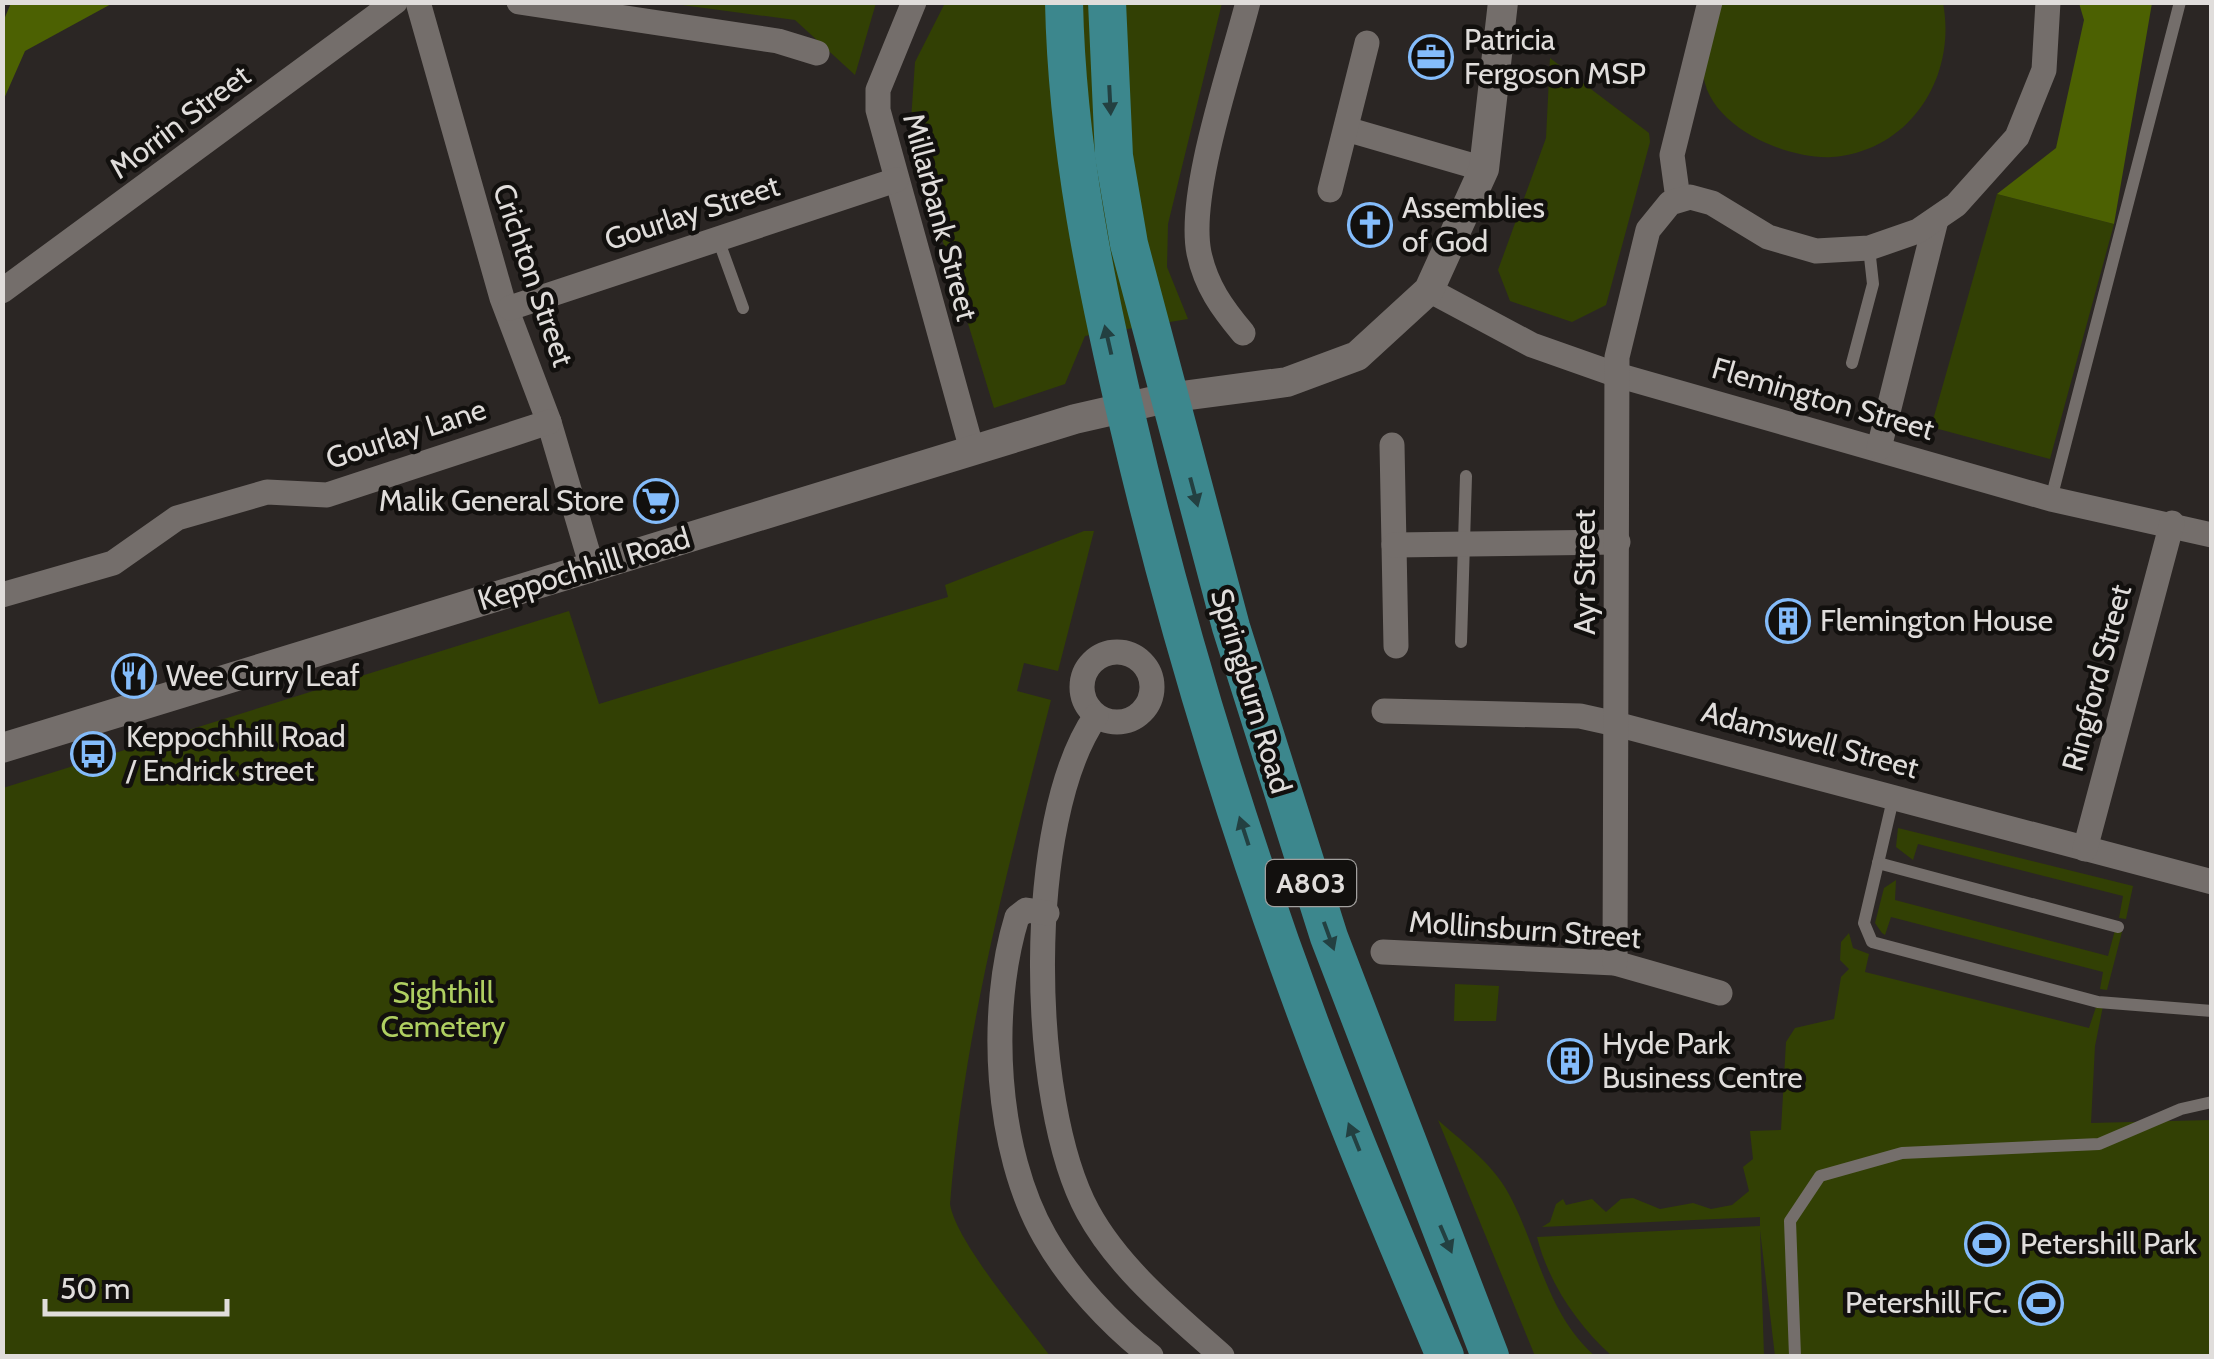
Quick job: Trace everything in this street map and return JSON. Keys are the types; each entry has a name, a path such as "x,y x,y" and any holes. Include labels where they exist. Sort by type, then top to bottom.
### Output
{"main road":[{"name":"Springburn Road","path":"1064,2 1068,100 1077,180 1124,406 1191,666 1258,876 1340,1103 1445,1356"},
{"name":"Springburn Road","path":"1107,2 1110,102 1121,202 1167,398 1294,835 1371,1049 1490,1356"}],"street":[{"name":"Morrin Street","path":"2,290 394,2"},
{"name":"Crichton Street","path":"418,2 454,142 549,422 592,567"},
{"path":"519,2 778,42 817,53"},
{"name":"Millarbank Street","path":"914,2 878,90 878,110 972,450"},
{"path":"1243,333 1214,300 1198,251 1199,214 1210,155 1248,2"},
{"path":"1429,290 1484,169 1503,2"},
{"path":"1710,2 1672,155 1678,199 1701,198 1748,228 1791,246 1816,251 1870,248 1936,220 2004,153 2030,113 2046,54 2048,2"},
{"path":"1330,190 1367,43"},
{"path":"1346,129 1484,169"},
{"name":"Gourlay Street","path":"510,308 896,180"},
{"name":"Ayr Street","path":"1615,963 1618,346 1648,230 1661,211 1678,199"},
{"path":"1879,448 1936,220"},
{"name":"Keppochhill Road","path":"2,748 1124,406 1287,382 1358,356 1429,290"},
{"name":"Flemington Street","path":"1429,290 1532,345 1616,375 2052,499 2212,535"},
{"name":"Gourlay Lane","path":"2,595 113,563 178,518 266,492 327,495 549,422"},
{"path":"1392,445 1396,646"},
{"name":"Ringford Street","path":"2085,849 2172,523"},
{"path":"1394,545 1618,542"},
{"name":"Adamswell Street","path":"1384,710 1580,716 2212,882"},
{"path":"1096,716 1077,747 1055,839 1047,913 1043,984 1046,1066 1056,1126 1073,1180 1094,1223 1129,1266 1222,1356"},
{"path":"1047,913 1026,910 1017,917 1002,983 1002,1069 1015,1155 1035,1217 1064,1267 1151,1356"},
{"name":"Mollinsburn Street","path":"1383,952 1615,963 1720,993"}],"lane":[{"path":"2052,499 2180,2"},
{"path":"718,239 743,308"},
{"path":"1852,363 1873,284 1870,248"},
{"path":"1461,642 1466,476"},
{"path":"1894,796 1864,923 1872,942 2098,1002 2212,1011"},
{"path":"1878,863 2118,927"},
{"path":"1795,1356 1790,1221 1820,1176 1902,1154 2099,1144 2181,1110 2212,1102"}],"green space":[{"path":"11,2 113,3 25,51 3,101 3,22"},
{"path":"667,3 876,3 855,75 795,20"},
{"path":"945,3 1222,3 1168,224 1167,267 1188,319 1085,336 1065,384 994,408 910,135 915,62"},
{"path":"1722,3 1943,3 1943,57 1922,105 1906,125 1885,141 1860,152 1832,157 1792,152 1750,135 1732,122 1707,89 1705,54"},
{"path":"2079,3 2152,3 2114,224 1997,194 2056,148 2084,20"},
{"path":"1550,58 1649,133 1650,142 1606,305 1572,322 1510,301 1498,270 1546,138"},
{"path":"1997,194 2114,224 2050,459 1931,427"},
{"name":"Sighthill Cemetery","path":"1084,531 1094,531 1058,671 1024,663 1017,691 1051,700 977,1011 950,1204 978,1260 1050,1356 3,1356 3,788 569,611 599,704 948,597 945,585"},
{"path":"1898,828 2133,886 2126,919 2119,918 2123,896 1918,844 1913,860 1896,847"},
{"path":"1896,880 1895,900 2108,956 2115,930 2122,932 2107,990 2100,989 2103,972 1891,917 1885,935 1875,923 1884,888"},
{"name":"Petershill Park","path":"1849,933 1853,948 1869,954 1865,972 2089,1028 2096,1007 2103,1006 2095,1046 2091,1123 2211,1120 2211,1356 1775,1356 1760,1230 1764,1356 1612,1356 1587,1331 1557,1287 1537,1237 1760,1226 1760,1217 1542,1227 1550,1222 1556,1204 1563,1199 1566,1205 1592,1199 1606,1212 1621,1199 1633,1198 1660,1209 1693,1203 1711,1209 1732,1205 1749,1191 1743,1167 1753,1159 1750,1131 1781,1130 1786,1042 1795,1028 1834,1019 1841,977 1849,969 1840,960 1841,942"},
{"path":"1455,984 1499,986 1496,1021 1454,1021"},
{"path":"1438,1120 1479,1156 1505,1188 1555,1303 1579,1340 1595,1356 1535,1356"}],"place":[{"name":"Patricia Fergoson MSP","path":"1431,57"},
{"name":"Assemblies of God","path":"1370,225"},
{"name":"Malik General Store","path":"656,501"},
{"name":"Flemington House","path":"1788,621"},
{"name":"Wee Curry Leaf","path":"134,676"},
{"name":"Keppochhill Road / Endrick street","path":"93,754"},
{"name":"Hyde Park Business Centre","path":"1570,1061"},
{"name":"Petershill Park","path":"1987,1244"},
{"name":"Petershill FC.","path":"2041,1303"}]}
